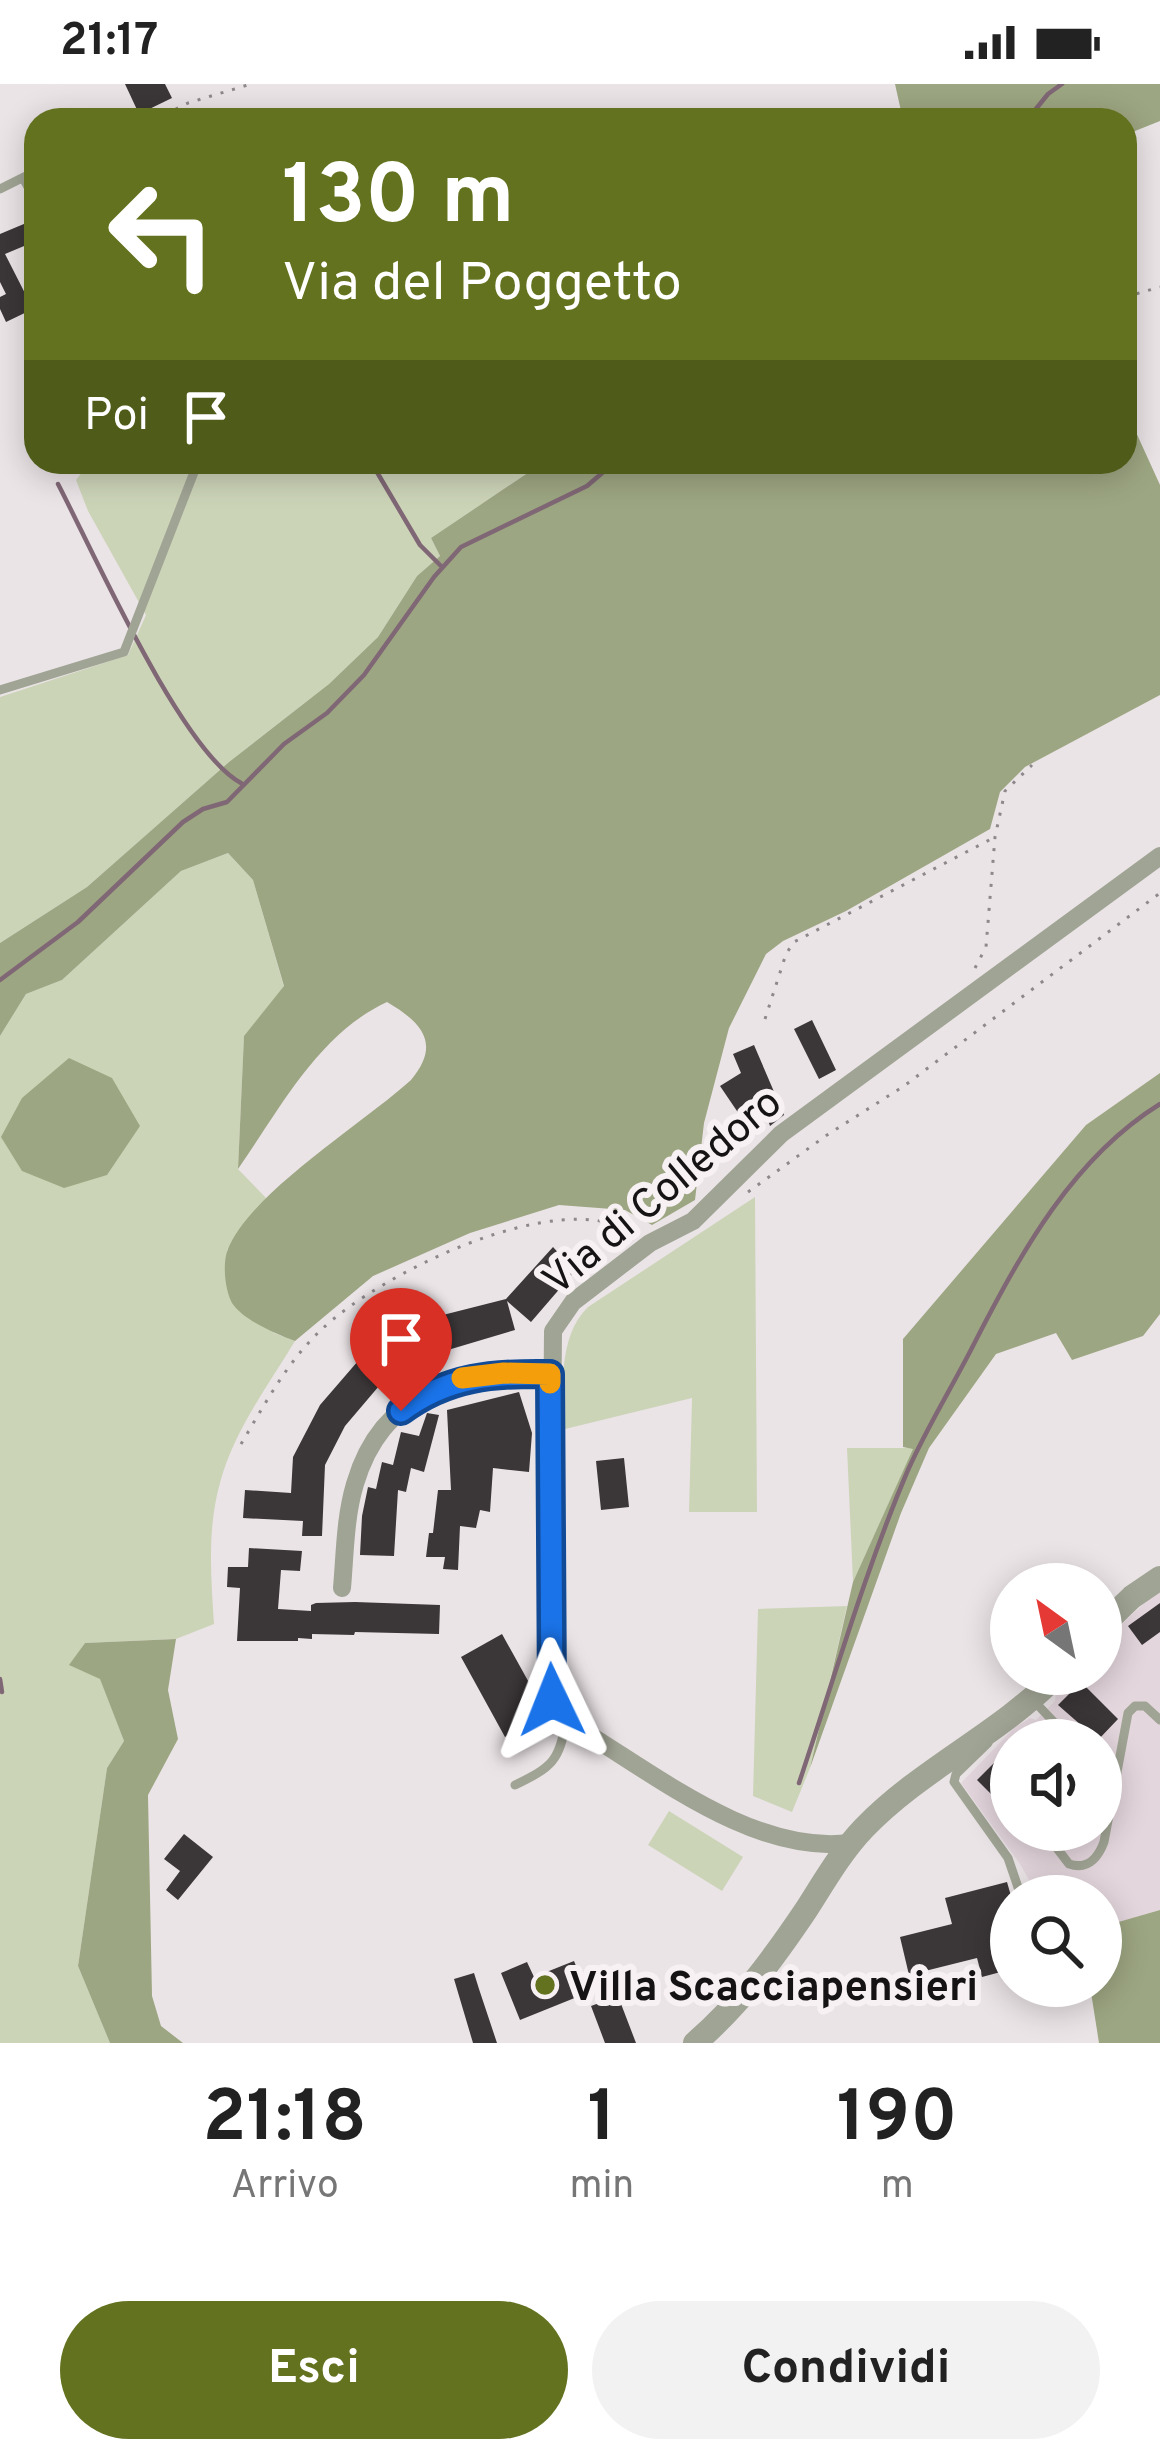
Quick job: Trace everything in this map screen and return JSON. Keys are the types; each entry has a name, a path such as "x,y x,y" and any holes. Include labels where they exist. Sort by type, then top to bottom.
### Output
{"street":[{"name":"Via di Colledoro","path":"566,1720 555,1708 551,1693 550,1374 553,1331 563,1312 650,1243 693,1221 781,1134 1160,856"},
{"path":"342,1588 355,1484 367,1454 390,1422 430,1391 464,1378 550,1374"},
{"path":"1122,1607 1160,1578"},
{"path":"1006,1719 1036,1695"},
{"path":"566,1720 752,1829 800,1844 850,1843"},
{"path":"695,2043 757,1981 850,1843 923,1776 990,1731"}],"lane":[{"path":"0,189 23,178"},
{"path":"0,690 124,652 193,474"},
{"path":"1032,1699 1051,1719"},
{"path":"1122,1745 1128,1713 1135,1706 1145,1706 1160,1720"},
{"path":"515,1785 541,1772 558,1756 566,1720"},
{"path":"990,1738 954,1782 990,1833"},
{"path":"1059,1851 1069,1864 1083,1866 1100,1851"}],"path":[{"path":"179,108 251,84"},
{"path":"976,967 986,946 995,837 1004,791 1032,766"},
{"path":"766,1019 794,942 995,837"},
{"path":"734,1202 904,1086 1160,893"},
{"path":"241,1444 291,1363 322,1329 409,1269 554,1218 614,1220 650,1243"}],"shaded area":[{"path":"1160,1589 1160,1910 1122,1921 1122,1875 1026,1875 1011,1851 1122,1851 1122,1719 1037,1719 1056,1695 1122,1695 1122,1624"},
{"path":"990,1753 990,1823 961,1783"}],"green space":[{"path":"895,84 1160,84 1160,121 1137,130 1137,108 900,108"},
{"path":"1137,434 1160,485 1160,695 1025,767 1000,792 990,829 766,954 729,1028 704,1123 695,1200 652,1225 625,1210 559,1205 470,1233 373,1276 295,1341 260,1326 232,1303 225,1269 228,1249 240,1227 283,1182 411,1080 425,1055 418,1026 387,1002 341,1033 302,1075 238,1169 244,1036 284,986 253,880 228,853 181,871 62,980 26,994 0,1036 0,943 87,887 229,762 329,684 378,637 417,576 440,556 431,538 526,474 1137,474"},
{"path":"81,474 526,474 431,538 440,556 417,576 378,637 329,684 229,762 87,887 0,943 0,697 128,655 146,615 88,511 76,480"},
{"path":"228,853 253,880 284,987 244,1037 238,1169 267,1199 227,1250 274,1333 295,1341 242,1428 220,1483 212,1535 214,1624 176,1639 85,1643 70,1665 100,1678 124,1741 107,1768 78,1966 110,2043 0,2043 0,1036 26,994 62,980 181,871"},
{"path":"69,1058 112,1078 140,1126 107,1175 64,1188 22,1171 1,1137 22,1098"},
{"path":"1160,1073 1160,1314 1143,1336 1072,1360 1056,1333 996,1354 929,1448 810,1768 853,1582 913,1449 903,1447 903,1339 1086,1125"},
{"path":"755,1197 757,1512 689,1512 692,1398 561,1430 567,1349 588,1307"},
{"path":"847,1448 914,1448 853,1582"},
{"path":"847,1606 810,1768 792,1812 753,1796 758,1609"},
{"path":"176,1639 168,1690 178,1739 148,1795 152,1996 161,2026 183,2043 110,2043 78,1966 107,1768 124,1741 100,1679 69,1665 85,1643"},
{"path":"669,1811 743,1857 722,1891 648,1845"},
{"path":"1160,1910 1160,2043 1099,2043 1093,2007 1122,2007 1122,1921"}],"building":[{"path":"125,84 165,84 172,98 151,108 136,108"},
{"path":"24,224 24,246 5,254 24,291 24,313 6,322 0,309 0,297 6,294 0,282 0,234"},
{"path":"812,1020 836,1070 819,1079 794,1029"},
{"path":"754,1045 784,1115 770,1126 761,1099 739,1114 720,1086 741,1073 733,1054"},
{"path":"553,1247 575,1271 531,1322 507,1301 515,1330 421,1358 379,1386 345,1426 325,1465 322,1536 302,1536 303,1521 243,1518 245,1490 291,1493 293,1457 320,1405 358,1361 403,1331 435,1317 506,1299"},
{"path":"519,1392 532,1433 529,1472 493,1468 490,1512 480,1510 476,1528 460,1526 458,1570 443,1569 445,1557 426,1557 438,1490 451,1490 447,1410"},
{"path":"427,1413 439,1415 424,1472 411,1468 406,1492 398,1490 394,1556 360,1555 368,1487 376,1489 382,1462 393,1465 401,1432 419,1436"},
{"path":"624,1458 629,1507 601,1510 596,1461"},
{"path":"249,1548 302,1551 300,1571 281,1570 278,1609 311,1611 316,1603 355,1602 440,1605 439,1634 355,1632 312,1634 312,1639 298,1641 237,1641 240,1588 227,1587 228,1567 248,1567"},
{"path":"1160,1603 1160,1632 1142,1645 1128,1626"},
{"path":"502,1634 532,1688 524,1692 539,1718 505,1737 461,1657"},
{"path":"1068,1695 1094,1695 1118,1719 1074,1719 1058,1705"},
{"path":"990,1767 990,1793 977,1780"},
{"path":"184,1834 213,1857 178,1900 166,1890 180,1871 164,1859"},
{"path":"990,1886 990,1975 982,1977 977,1958 909,1975 900,1937 952,1924 945,1898"},
{"name":"Villa Scacciapensieri","path":"574,1961 587,1993 520,2020 501,1973 527,1962 534,1977"},
{"path":"474,1973 497,2043 473,2043 454,1979"},
{"path":"618,1996 636,2043 605,2043 591,2006"}],"waterway":[{"path":"1037,108 1062,84"},
{"path":"378,474 420,545 441,566"},
{"path":"0,980 78,922 183,822 227,802 284,744 327,713 364,675 461,547 587,486 601,474"},
{"path":"58,484 166,692 217,764 241,783"},
{"path":"799,1783 878,1547 933,1421 1012,1273 1053,1209 1101,1151 1160,1104"},
{"path":"0,1679 2,1692"}],"slow traffic":[{"path":"462,1378 550,1374 550,1383"}],"place":[{"name":"Villa Scacciapensieri","path":"545,1985"}],"route":[{"path":"401,1411 430,1391 464,1378 550,1374 552,1700"}]}
